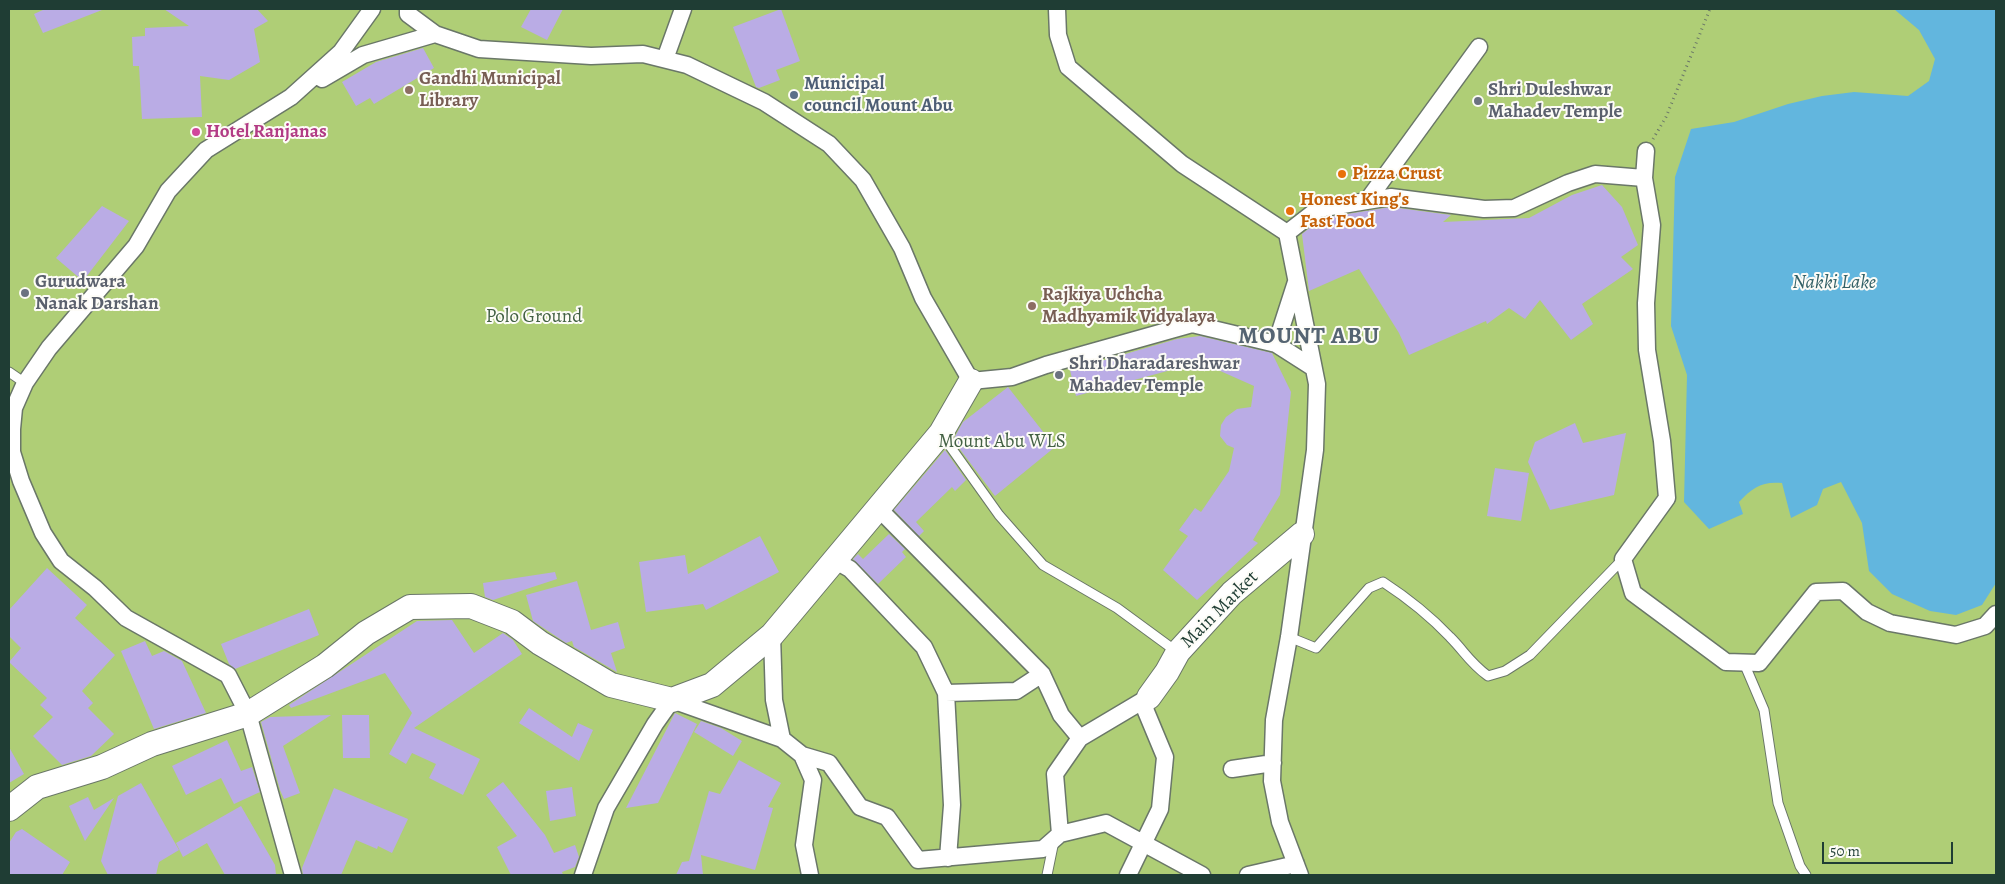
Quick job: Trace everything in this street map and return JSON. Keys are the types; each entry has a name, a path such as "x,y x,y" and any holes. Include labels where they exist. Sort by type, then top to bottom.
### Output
{"main road":[{"path":"9,809 37,787 102,767 152,744 248,714 325,666 366,633 410,607 471,606 512,622 540,643 611,685 672,700 712,685 772,635 941,433 971,381"},
{"name":"Main Market","path":"1149,697 1167,672 1178,652 1232,593 1302,534"}],"street":[{"path":"287,100 341,52 372,9"},
{"path":"408,9 408,14 435,34 479,49 591,56 643,54 687,65 764,102 829,144 863,180 902,248 923,298 971,381 1012,377 1046,365 1192,324 1276,344 1312,367"},
{"path":"665,59 683,9"},
{"path":"1056,9 1058,35 1068,67 1182,164 1287,233 1316,384 1315,450 1289,638 1274,720 1272,781 1280,822 1298,870 1248,875"},
{"path":"293,875 248,714 228,675 126,618 95,588 61,561 15,482 12,452 14,408 25,383 49,348 136,246 168,191 206,150 363,55 435,34"},
{"path":"1367,201 1479,47"},
{"path":"1646,151 1644,178 1652,225 1646,304 1648,350 1662,441 1667,498 1623,559 1633,593 1726,662 1759,663 1816,592 1843,591 1867,612 1890,623 1956,635 1985,626 1996,614"},
{"path":"1287,233 1318,210 1391,196 1484,210 1514,208 1568,183 1596,174 1644,178"},
{"path":"1276,344 1297,280"},
{"path":"878,508 1042,674 1061,716 1080,738"},
{"path":"834,560 850,569 924,646 946,693 952,805 948,858"},
{"path":"772,635 774,700 782,739"},
{"path":"946,693 1016,691 1042,674"},
{"path":"1057,837 1055,774 1080,738 1149,697"},
{"path":"1128,875 1160,809 1165,758 1145,709 1149,697"},
{"path":"584,875 606,808 655,724 672,700 782,739 802,754 829,763 860,807 886,817 918,860 1044,849 1057,837 1106,823 1202,875"},
{"path":"802,754 813,780 804,845 810,875"},
{"path":"1232,769 1273,763"}],"lane":[{"path":"9,372 25,383"},
{"path":"941,433 999,515 1043,566 1117,608 1178,652"},
{"path":"1289,638 1316,648 1369,588 1383,582 1398,591 1450,637 1471,664 1488,676 1505,671 1530,655 1623,559"},
{"path":"1744,663 1764,710 1778,803 1800,866 1806,875"},
{"path":"1047,875 1057,837"}],"path":[{"path":"1646,151 1666,117 1710,9"}],"green space":[{"name":"Mount Abu WLS","path":"9,9 1996,9 1996,875 9,875"}],"water":[{"name":"Nakki Lake","path":"1894,9 1996,9 1996,583 1982,605 1956,615 1930,611 1892,594 1869,571 1862,523 1841,482 1823,489 1817,505 1791,518 1782,483 1763,484 1753,489 1739,502 1743,514 1709,529 1684,502 1687,375 1671,326 1675,177 1691,129 1734,122 1788,104 1822,96 1854,92 1908,96 1929,81 1935,59 1919,30"}],"building":[{"path":"45,9 102,10 43,33 34,14"},
{"path":"164,9 257,9 268,21 254,29 260,62 229,80 200,76 202,117 142,119 139,66 133,66 132,37 145,36 145,28 189,26"},
{"path":"531,9 563,9 547,40 521,27"},
{"path":"781,9 800,61 776,70 780,80 759,88 756,87 733,27"},
{"path":"423,48 434,68 374,104 370,98 356,106 342,82 376,62"},
{"path":"1602,185 1622,207 1638,245 1621,257 1633,269 1582,304 1593,324 1571,340 1540,300 1525,319 1509,308 1487,324 1486,321 1409,355 1399,333 1359,269 1309,291 1302,234 1322,218 1391,207 1451,215 1443,222 1529,218 1572,195"},
{"path":"102,206 129,221 83,281 56,258"},
{"path":"1200,336 1272,353 1291,392 1280,495 1253,540 1258,543 1197,600 1163,570 1188,536 1179,530 1195,508 1201,512 1229,471 1234,448 1227,445 1220,436 1221,425 1226,417 1237,409 1251,407 1254,386 1200,362 1076,396 1070,370 1177,339"},
{"path":"1008,387 1055,447 995,496 953,440 963,422"},
{"path":"1575,423 1583,443 1626,433 1614,495 1550,510 1528,462 1535,442"},
{"path":"945,450 966,480 955,491 952,487 916,522 924,531 919,536 894,510"},
{"path":"1495,468 1529,473 1521,521 1487,516"},
{"path":"889,534 905,549 902,552 906,557 878,584 853,559 858,554 863,559"},
{"path":"760,536 779,572 706,610 703,604 646,612 639,562 685,555 688,574"},
{"path":"47,568 87,605 75,618 115,655 82,691 93,703 88,708 114,734 91,756 62,765 33,736 53,717 40,705 47,698 9,662 21,648 9,636 9,610"},
{"path":"555,572 557,579 493,600 485,597 483,583"},
{"path":"577,581 591,630 618,622 625,648 611,653 617,672 574,647 572,641 566,643 533,621 526,595"},
{"path":"309,609 319,635 235,669 229,664 221,644"},
{"path":"452,620 474,653 503,633 513,640 522,654 414,728 480,759 463,795 429,778 436,764 412,753 406,764 389,754 412,713 385,673 291,708 289,705 417,621"},
{"path":"145,641 152,656 164,651 182,661 206,713 154,729 121,651"},
{"path":"529,708 572,737 578,723 593,730 579,761 519,723"},
{"path":"675,713 697,724 658,803 626,808"},
{"path":"331,715 283,746 300,793 284,799 261,722 270,717"},
{"path":"342,715 369,715 370,758 343,758"},
{"path":"701,721 721,728 742,741 733,756 694,732"},
{"path":"227,740 241,771 252,767 260,792 234,804 221,778 186,795 172,766"},
{"path":"9,747 24,774 9,783"},
{"path":"739,760 781,783 768,807 773,808 755,870 701,855 703,875 676,875 682,862 689,861 709,791 720,794"},
{"path":"503,782 545,835 554,853 575,845 579,857 575,867 562,872 563,875 511,875 497,847 517,836 486,795"},
{"path":"141,783 179,850 159,862 156,875 108,875 101,861 118,796"},
{"path":"572,787 576,816 550,821 546,791"},
{"path":"334,788 408,819 392,853 378,846 377,849 356,840 341,875 303,875 302,868"},
{"path":"88,797 94,810 114,798 85,841 69,806"},
{"path":"241,806 275,865 276,875 225,875 207,843 183,857 176,843"},
{"path":"22,829 70,862 62,875 9,875 9,843 16,832"}],"place":[{"name":"Gandhi Municipal Library","path":"409,90"},
{"name":"Municipal council Mount Abu","path":"794,95"},
{"name":"Shri Duleshwar Mahadev Temple","path":"1478,101"},
{"name":"Hotel Ranjanas","path":"196,132"},
{"name":"Pizza Crust","path":"1342,174"},
{"name":"Honest King's Fast Food","path":"1290,211"},
{"name":"Gurudwara Nanak Darshan","path":"25,293"},
{"name":"Rajkiya Uchcha Madhyamik Vidyalaya","path":"1032,306"},
{"name":"Shri Dharadareshwar Mahadev Temple","path":"1059,375"}],"district":[{"name":"MOUNT ABU","path":"1309,337"}],"park label":[{"name":"Polo Ground","path":"534,317"}]}
